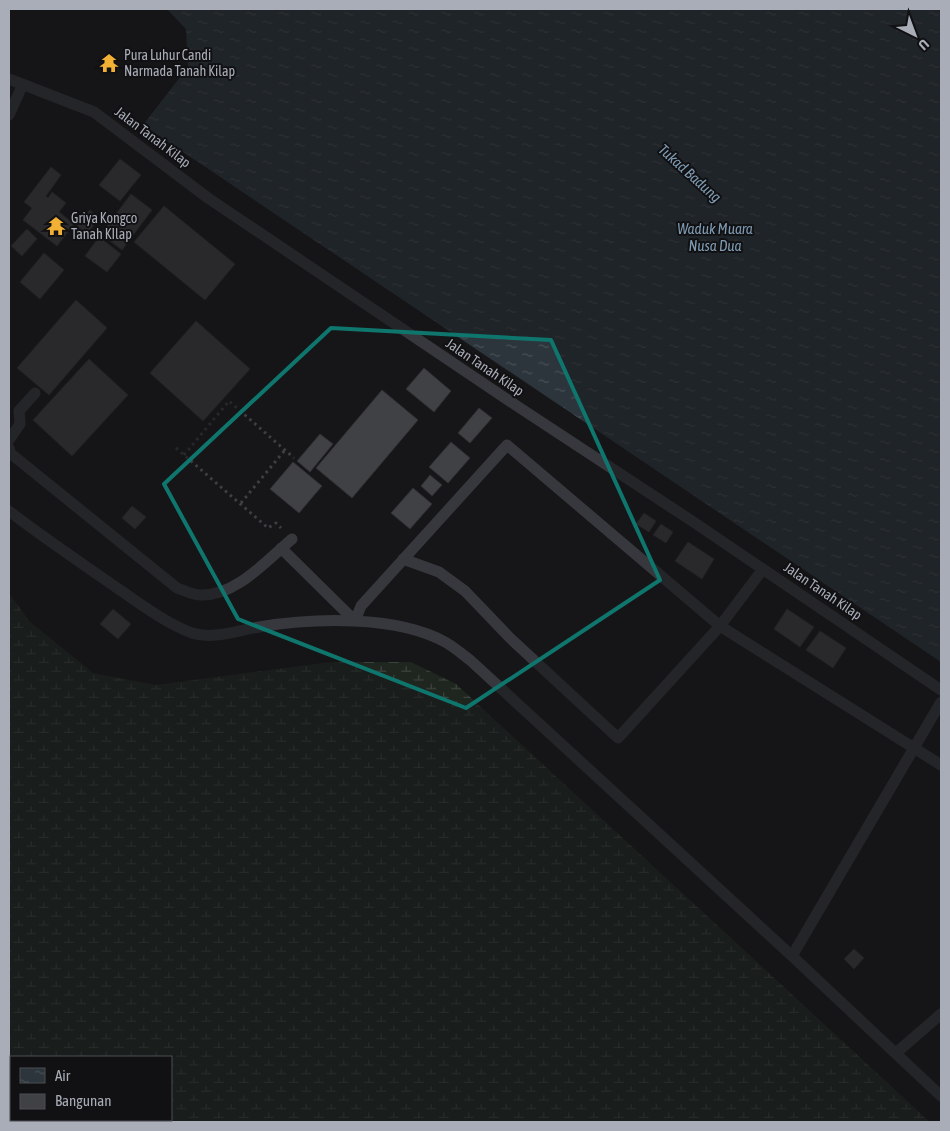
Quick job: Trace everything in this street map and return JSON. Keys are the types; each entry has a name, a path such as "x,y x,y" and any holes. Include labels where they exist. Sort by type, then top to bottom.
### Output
{"lane":[{"name":"Jalan Tanah Kilap","path":"9,79 94,112 208,198 941,690"},
{"path":"9,115 22,84"},
{"path":"9,440 20,424 19,411 35,393"},
{"path":"355,621 361,606 507,445 720,626 941,765"},
{"path":"9,448 10,453 177,588 198,595 222,592 251,575 292,539"},
{"path":"9,511 40,535 157,615 192,633 207,636 295,621 355,621 408,628 445,642 470,660 792,956 941,1096"},
{"path":"282,548 355,621"},
{"path":"403,560 439,572 465,591 510,638 618,738 720,626 763,569"},
{"path":"792,956 941,702"},
{"path":"896,1053 941,1014"}],"path":[{"path":"184,455 229,401 294,458"},
{"path":"176,448 268,528 276,523 292,539"},
{"path":"241,503 285,450"}],"highlighted area":[{"path":"331,328 551,340 660,580 466,708 238,619 164,484"}],"green space":[{"path":"9,593 29,621 93,673 156,685 331,662 411,662 456,684 930,1122 9,1122"}],"water":[{"name":"Waduk Muara Nusa Dua","path":"167,9 941,9 941,662 143,125 188,67 186,29"}],"building":[{"path":"120,159 141,175 120,201 99,185"},
{"path":"51,167 61,175 46,196 48,198 52,192 66,203 59,212 74,224 57,246 23,220 32,208 24,202"},
{"path":"131,194 152,210 122,250 101,234"},
{"path":"164,206 235,264 205,300 134,242"},
{"path":"90,210 99,218 87,234 77,226"},
{"path":"27,229 37,239 22,256 11,246"},
{"path":"99,237 121,254 107,272 85,256"},
{"path":"44,253 64,270 40,299 20,282"},
{"path":"76,300 107,328 49,395 17,368"},
{"path":"196,321 250,369 203,421 150,373"},
{"path":"89,359 128,395 72,456 33,420"},
{"path":"424,368 451,391 434,412 406,389"},
{"path":"382,390 418,420 352,498 316,468"},
{"path":"479,408 492,418 470,443 458,433"},
{"path":"320,434 333,444 310,472 297,461"},
{"path":"451,442 470,458 448,483 429,467"},
{"path":"293,462 322,486 299,513 270,489"},
{"path":"430,475 442,485 432,496 421,486"},
{"path":"413,488 432,504 410,529 391,513"},
{"path":"132,506 146,517 135,529 122,518"},
{"path":"644,513 656,521 649,532 636,524"},
{"path":"661,524 673,532 666,543 653,535"},
{"path":"688,542 714,559 702,579 675,561"},
{"path":"113,609 131,624 118,639 100,624"},
{"path":"787,609 814,627 800,647 774,629"},
{"path":"820,631 846,648 833,668 806,650"},
{"path":"854,949 864,958 854,969 844,959"}],"place":[{"name":"Pura Luhur Candi Narmada Tanah Kilap","path":"109,63"},
{"name":"Griya Kongco Tanah KIlap","path":"56,226"}],"water label":[{"name":"Tukad Badung","path":"690,173"}]}
